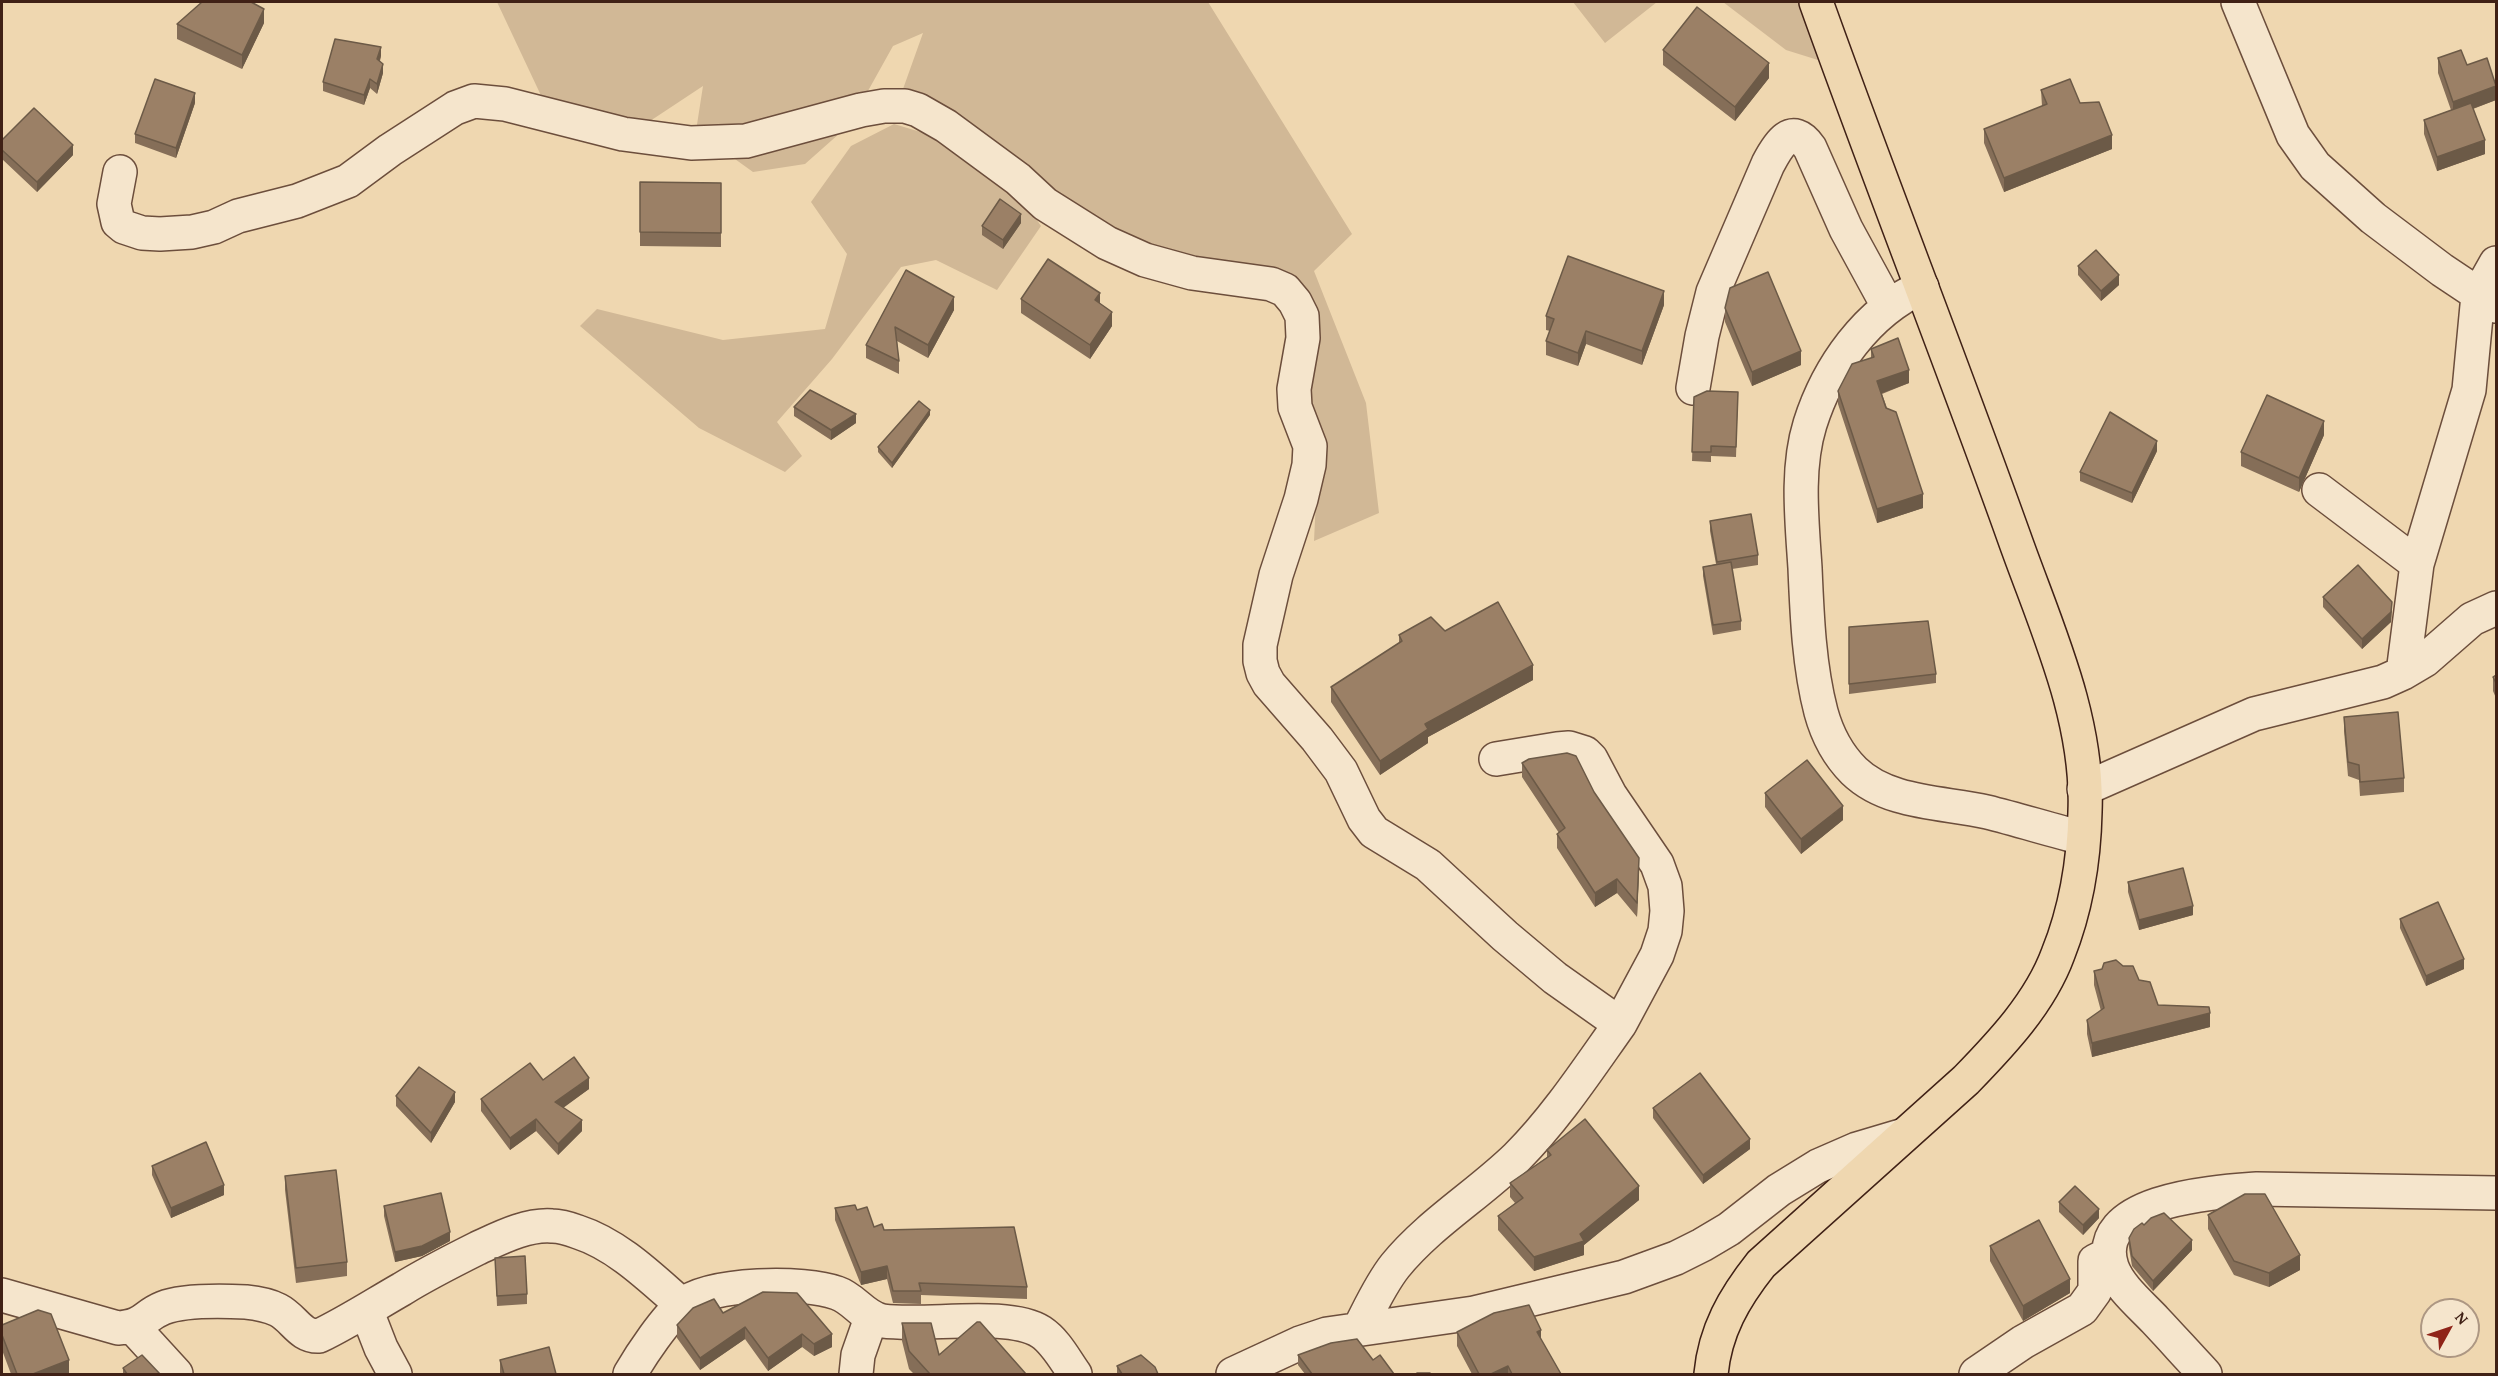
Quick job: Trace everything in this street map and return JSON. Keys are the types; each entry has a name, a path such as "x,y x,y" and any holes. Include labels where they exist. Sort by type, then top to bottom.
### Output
{"main road":[{"path":"1711,1374 1713,1353 1724,1321 1740,1291 1761,1264 1966,1080 1997,1048 2039,991 2058,956 2069,918 2080,874 2086,810 2078,734 2059,665 1816,2"}],"street":[{"path":"2238,2 2288,124 2315,166 2373,218 2487,301"},
{"path":"120,172 114,204 118,222 124,227 132,231 160,234 192,232 238,216 297,201 348,182 390,150 455,108 474,102 505,104 622,134 691,143 746,141 861,110 884,106 905,106 918,110 946,126 1018,179 1045,204 1107,243 1154,263 1192,273 1271,284 1285,291 1295,302 1302,316 1304,338 1294,389 1294,407 1310,446 1309,465 1301,499 1275,575 1260,645 1263,673 1269,684 1317,739 1341,771 1356,797 1364,819 1374,832 1428,865 1547,972 1620,1024"},
{"path":"1693,388 1707,314 1720,271 1768,164 1775,151 1790,137 1796,135 1802,138 1810,148 1846,229 1888,306"},
{"path":"2403,673 2417,564 2469,390 2496,262"},
{"path":"1922,287 1888,306 1842,356 1811,421 1805,441 1802,492 1808,626 1818,697 1827,728 1834,744 1854,771 1869,783 1886,791 1989,813 2083,838"},
{"path":"2319,490 2417,564"},
{"path":"2084,789 2254,714 2383,682 2425,660 2472,619 2496,608"},
{"path":"1359,1329 1395,1266 1418,1242 1518,1156 1551,1118 1620,1024 1657,955 1665,931 1667,911 1665,885 1657,864 1610,795 1591,759 1585,753 1569,748 1557,748 1496,759"},
{"path":"1233,1374 1300,1343 1327,1334 1474,1313 1624,1277 1676,1258 1702,1245 1729,1228 1779,1190 1818,1166 1857,1149 1904,1135"},
{"path":"2205,1374 2120,1280 2112,1268 2109,1254 2110,1242 2117,1230 2135,1214 2169,1201 2257,1189 2496,1193"},
{"path":"2,1295 118,1329 133,1327 163,1308 185,1304 248,1302 276,1309 288,1317 303,1333 319,1336 367,1312 402,1288 490,1243 522,1230 551,1226 579,1232 604,1244 631,1261 682,1305"},
{"path":"1976,1374 2023,1342 2082,1309 2095,1291 2095,1261 2109,1254"},
{"path":"630,1374 643,1352 682,1305 716,1291 745,1286 809,1286 840,1293 871,1318 885,1321 942,1323 983,1320 1031,1326 1055,1346 1076,1374"},
{"path":"367,1312 381,1348 395,1374"},
{"path":"856,1374 858,1355 871,1318"},
{"path":"133,1327 176,1374"}],"shaded area":[{"path":"497,2 1208,2 1352,234 1314,271 1366,403 1379,513 1314,541 1318,457 1301,373 1301,302 1147,257 903,89 923,33 893,46 849,125 805,164 753,172 696,131 703,86 638,129 545,104"},
{"path":"1573,2 1657,2 1605,43"},
{"path":"1723,2 1809,2 1834,65 1786,50"},
{"path":"894,124 954,142 1014,187 1041,226 997,290 936,260 901,267 832,359 777,422 802,456 785,472 699,428 580,326 597,309 723,340 825,329 847,254 811,202 851,146"}],"building":[{"path":"202,2 251,2 264,9 242,55 177,24"},
{"path":"1697,7 1769,63 1735,107 1663,50"},
{"path":"335,39 381,47 377,59 383,64 377,84 370,79 364,95 323,82"},
{"path":"2461,50 2467,65 2487,58 2496,86 2453,102 2438,58"},
{"path":"155,79 195,93 176,148 135,134"},
{"path":"2070,79 2080,103 2099,102 2112,135 2004,178 1984,129 2047,104 2041,90"},
{"path":"2471,103 2485,140 2437,157 2424,120"},
{"path":"34,108 73,145 37,182 2,150 2,140"},
{"path":"640,182 721,183 721,233 640,232"},
{"path":"1000,199 1021,214 1003,240 982,226"},
{"path":"2096,250 2119,275 2101,291 2078,266"},
{"path":"1568,256 1664,291 1642,351 1586,331 1578,353 1546,341 1554,319 1546,316"},
{"path":"1048,259 1100,293 1095,300 1112,312 1090,345 1021,299"},
{"path":"906,270 954,297 928,345 895,327 899,361 866,345"},
{"path":"1768,272 1801,351 1752,372 1725,308 1730,288"},
{"path":"1898,338 1909,370 1877,381 1886,408 1896,412 1923,494 1877,509 1838,391 1852,364 1874,357 1871,349"},
{"path":"810,390 856,414 831,430 794,407"},
{"path":"1707,391 1738,392 1736,447 1711,446 1711,452 1692,452 1694,397"},
{"path":"2267,395 2324,421 2299,478 2241,452"},
{"path":"919,401 930,410 892,463 878,447"},
{"path":"2110,412 2157,441 2132,493 2080,472"},
{"path":"1751,514 1758,555 1717,562 1710,521"},
{"path":"1731,562 1741,621 1713,625 1703,567"},
{"path":"2358,565 2392,602 2391,612 2362,639 2323,597"},
{"path":"1498,602 1533,665 1425,724 1428,729 1380,761 1331,687 1402,641 1399,635 1431,617 1445,631"},
{"path":"1928,621 1936,674 1849,684 1849,627"},
{"path":"2398,712 2404,778 2360,782 2359,765 2348,762 2344,717"},
{"path":"1567,753 1576,756 1594,792 1639,858 1637,903 1617,879 1595,893 1557,834 1565,828 1522,763 1529,759"},
{"path":"1807,760 1843,806 1801,839 1765,793"},
{"path":"2183,868 2193,906 2139,920 2128,882"},
{"path":"2438,902 2464,959 2426,976 2400,919"},
{"path":"2116,960 2123,966 2133,966 2139,980 2150,982 2158,1005 2209,1007 2210,1013 2092,1043 2087,1020 2104,1008 2094,971 2102,969 2104,963"},
{"path":"574,1057 589,1078 555,1102 582,1120 558,1144 536,1119 510,1138 481,1099 530,1063 543,1080"},
{"path":"419,1067 455,1092 431,1133 396,1096"},
{"path":"1700,1073 1750,1139 1703,1175 1653,1108"},
{"path":"1585,1119 1639,1186 1580,1234 1584,1241 1534,1257 1498,1216 1523,1198 1510,1183 1551,1155 1547,1150"},
{"path":"206,1142 224,1185 171,1208 152,1166"},
{"path":"336,1170 347,1262 296,1268 285,1176"},
{"path":"2075,1186 2099,1209 2083,1225 2059,1202"},
{"path":"441,1193 450,1232 422,1246 395,1252 384,1206"},
{"path":"2245,1194 2265,1194 2300,1255 2269,1273 2234,1261 2208,1215"},
{"path":"855,1205 857,1210 867,1207 874,1227 882,1224 884,1230 1014,1227 1027,1287 919,1283 921,1291 893,1291 887,1266 861,1272 835,1208"},
{"path":"2164,1213 2192,1240 2153,1281 2132,1256 2129,1238 2134,1229 2142,1223 2144,1225 2151,1218"},
{"path":"2039,1220 2070,1279 2023,1306 1990,1246"},
{"path":"525,1256 527,1294 497,1296 495,1258"},
{"path":"763,1292 797,1293 832,1334 814,1344 802,1334 768,1358 745,1327 700,1358 677,1325 693,1308 714,1299 723,1313"},
{"path":"1529,1305 1541,1330 1537,1332 1561,1374 1512,1374 1508,1366 1491,1374 1479,1374 1457,1332 1494,1313"},
{"path":"38,1310 51,1314 69,1360 33,1374 17,1374 2,1335 2,1325"},
{"path":"977,1322 980,1322 1026,1374 930,1374 909,1351 902,1323 931,1323 939,1355"},
{"path":"1357,1339 1373,1360 1380,1355 1394,1374 1312,1374 1298,1355 1331,1343"},
{"path":"549,1347 556,1374 504,1374 500,1360"},
{"path":"142,1355 160,1374 127,1374 123,1368"},
{"path":"1141,1355 1155,1367 1158,1374 1122,1374 1117,1366"}]}
